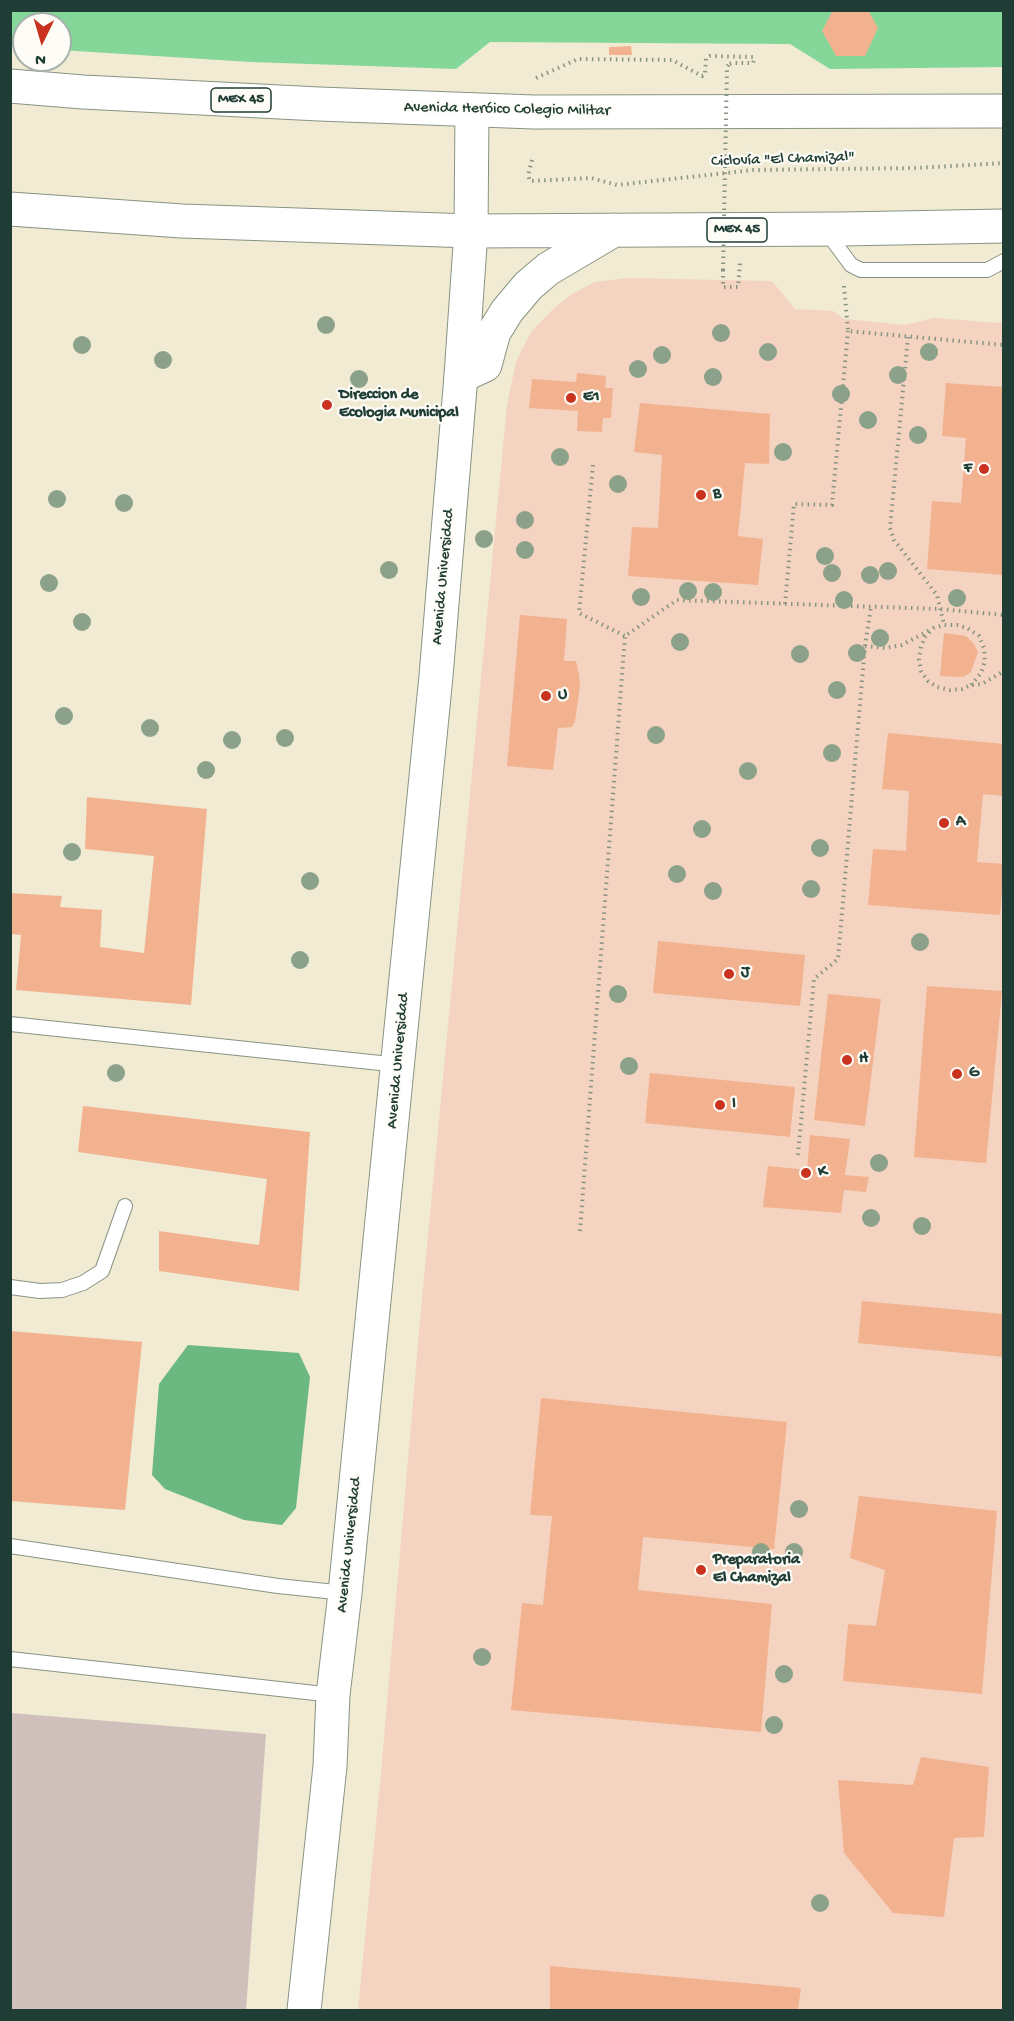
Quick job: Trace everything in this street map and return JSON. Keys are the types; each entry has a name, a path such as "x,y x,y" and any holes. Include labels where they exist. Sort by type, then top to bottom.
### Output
{"main road":[{"name":"Avenida Heróico Colegio Militar","path":"10,86 83,92 534,112 1004,111"},
{"name":"Avenida Universidad","path":"304,2010 330,1766 333,1695 399,1065 437,664 471,231 472,110"},
{"name":"MEX 45","path":"10,209 182,221 471,231 1004,226"},
{"path":"461,376 484,365 494,332 507,311 528,286 548,269 614,230"}],"lane":[{"path":"825,229 851,265 861,270 987,270 1004,261"},
{"path":"10,1024 399,1065"},
{"path":"10,1287 40,1291 62,1290 83,1283 102,1271 125,1206"},
{"path":"10,1546 266,1584 345,1593"},
{"path":"10,1659 333,1695"}],"path":[{"path":"535,79 578,58 672,60 702,76 705,75 706,58 710,56 753,57 753,63 732,63 727,67 723,287 738,287 740,263"},
{"name":"Ciclovía \"El Chamizal\"","path":"532,160 528,175 530,181 591,178 617,184 753,170 916,168 1004,163"},
{"path":"718,263 752,263"},
{"path":"785,604 794,504 832,505 848,331 844,282"},
{"path":"848,331 1004,345"},
{"path":"908,337 890,528 894,540 937,595 944,625"},
{"path":"593,465 579,614 625,636"},
{"path":"625,636 677,600 939,609 1004,615"},
{"path":"798,1155 814,978 838,959 865,646 871,607"},
{"path":"865,646 885,648 902,645 944,625 967,628 979,636 984,648 985,662 981,673 971,685"},
{"path":"934,628 924,637 919,659 921,671 928,681 937,687 950,690 962,689 982,684 1004,671"},
{"path":"580,1232 625,636"}],"shaded area":[{"path":"626,278 772,281 795,309 833,311 844,319 905,325 934,318 1000,323 1003,320 1003,2010 358,2010 421,1309 507,405 516,362 531,332 553,309 572,294 595,282"},
{"path":"11,1713 266,1734 246,2010 11,2010"}],"green space":[{"path":"10,11 1003,11 1003,67 830,69 790,44 490,42 456,69 251,62 72,51 72,12 12,12 11,46"},
{"path":"188,1345 299,1353 310,1377 296,1508 282,1525 244,1520 165,1489 152,1475 159,1384"}],"building":[{"path":"833,10 868,10 878,28 865,56 836,56 822,31"},
{"path":"631,46 632,55 609,55 609,47"},
{"name":"E1","path":"577,373 606,376 605,388 613,388 611,418 603,418 602,432 577,431 578,411 529,408 532,379 576,382"},
{"name":"F","path":"946,383 1004,387 1004,575 927,569 932,501 961,503 966,438 942,436"},
{"name":"B","path":"640,403 770,414 769,464 745,463 738,536 763,539 758,585 628,576 632,527 658,528 662,455 634,452"},
{"name":"U","path":"520,615 567,619 564,661 576,661 579,675 580,687 575,721 572,727 558,728 553,770 507,766"},
{"path":"944,633 966,636 978,652 971,672 963,677 940,676"},
{"name":"A","path":"888,733 1004,744 1004,796 983,794 977,862 1004,864 1000,915 868,905 873,849 906,851 909,791 882,789"},
{"path":"87,797 207,809 191,1005 16,990 21,935 10,934 10,893 62,896 60,907 102,910 100,947 144,953 154,856 85,849"},
{"name":"J","path":"658,941 805,955 800,1006 653,993"},
{"name":"G","path":"927,986 1002,991 986,1163 914,1157"},
{"name":"H","path":"828,994 881,999 865,1126 814,1120"},
{"name":"I","path":"650,1073 795,1087 790,1137 645,1123"},
{"path":"83,1106 310,1132 299,1291 159,1271 159,1231 259,1245 267,1179 78,1152"},
{"name":"K","path":"810,1135 850,1139 845,1175 869,1177 866,1192 844,1190 841,1213 763,1207 768,1166 807,1170"},
{"path":"862,1301 1004,1314 1004,1357 858,1343"},
{"path":"10,1331 142,1342 125,1510 10,1501"},
{"path":"541,1398 787,1422 774,1549 643,1537 638,1590 772,1604 761,1732 511,1710 522,1603 543,1605 552,1516 530,1515"},
{"path":"859,1496 997,1511 982,1694 843,1681 848,1624 876,1626 885,1570 850,1558"},
{"path":"921,1757 989,1767 984,1837 954,1838 944,1917 893,1913 844,1853 838,1780 913,1785"},
{"path":"550,1966 801,1988 798,2010 550,2010"}],"place":[{"name":"E1","path":"571,398"},
{"name":"Direccion de Ecologia Municipal","path":"327,405"},
{"name":"F","path":"984,469"},
{"name":"B","path":"701,495"},
{"name":"U","path":"546,696"},
{"name":"A","path":"944,823"},
{"name":"J","path":"729,974"},
{"name":"H","path":"847,1060"},
{"name":"G","path":"957,1074"},
{"name":"I","path":"720,1105"},
{"name":"K","path":"806,1173"},
{"name":"Preparatoria El Chamizal","path":"701,1570"}]}
